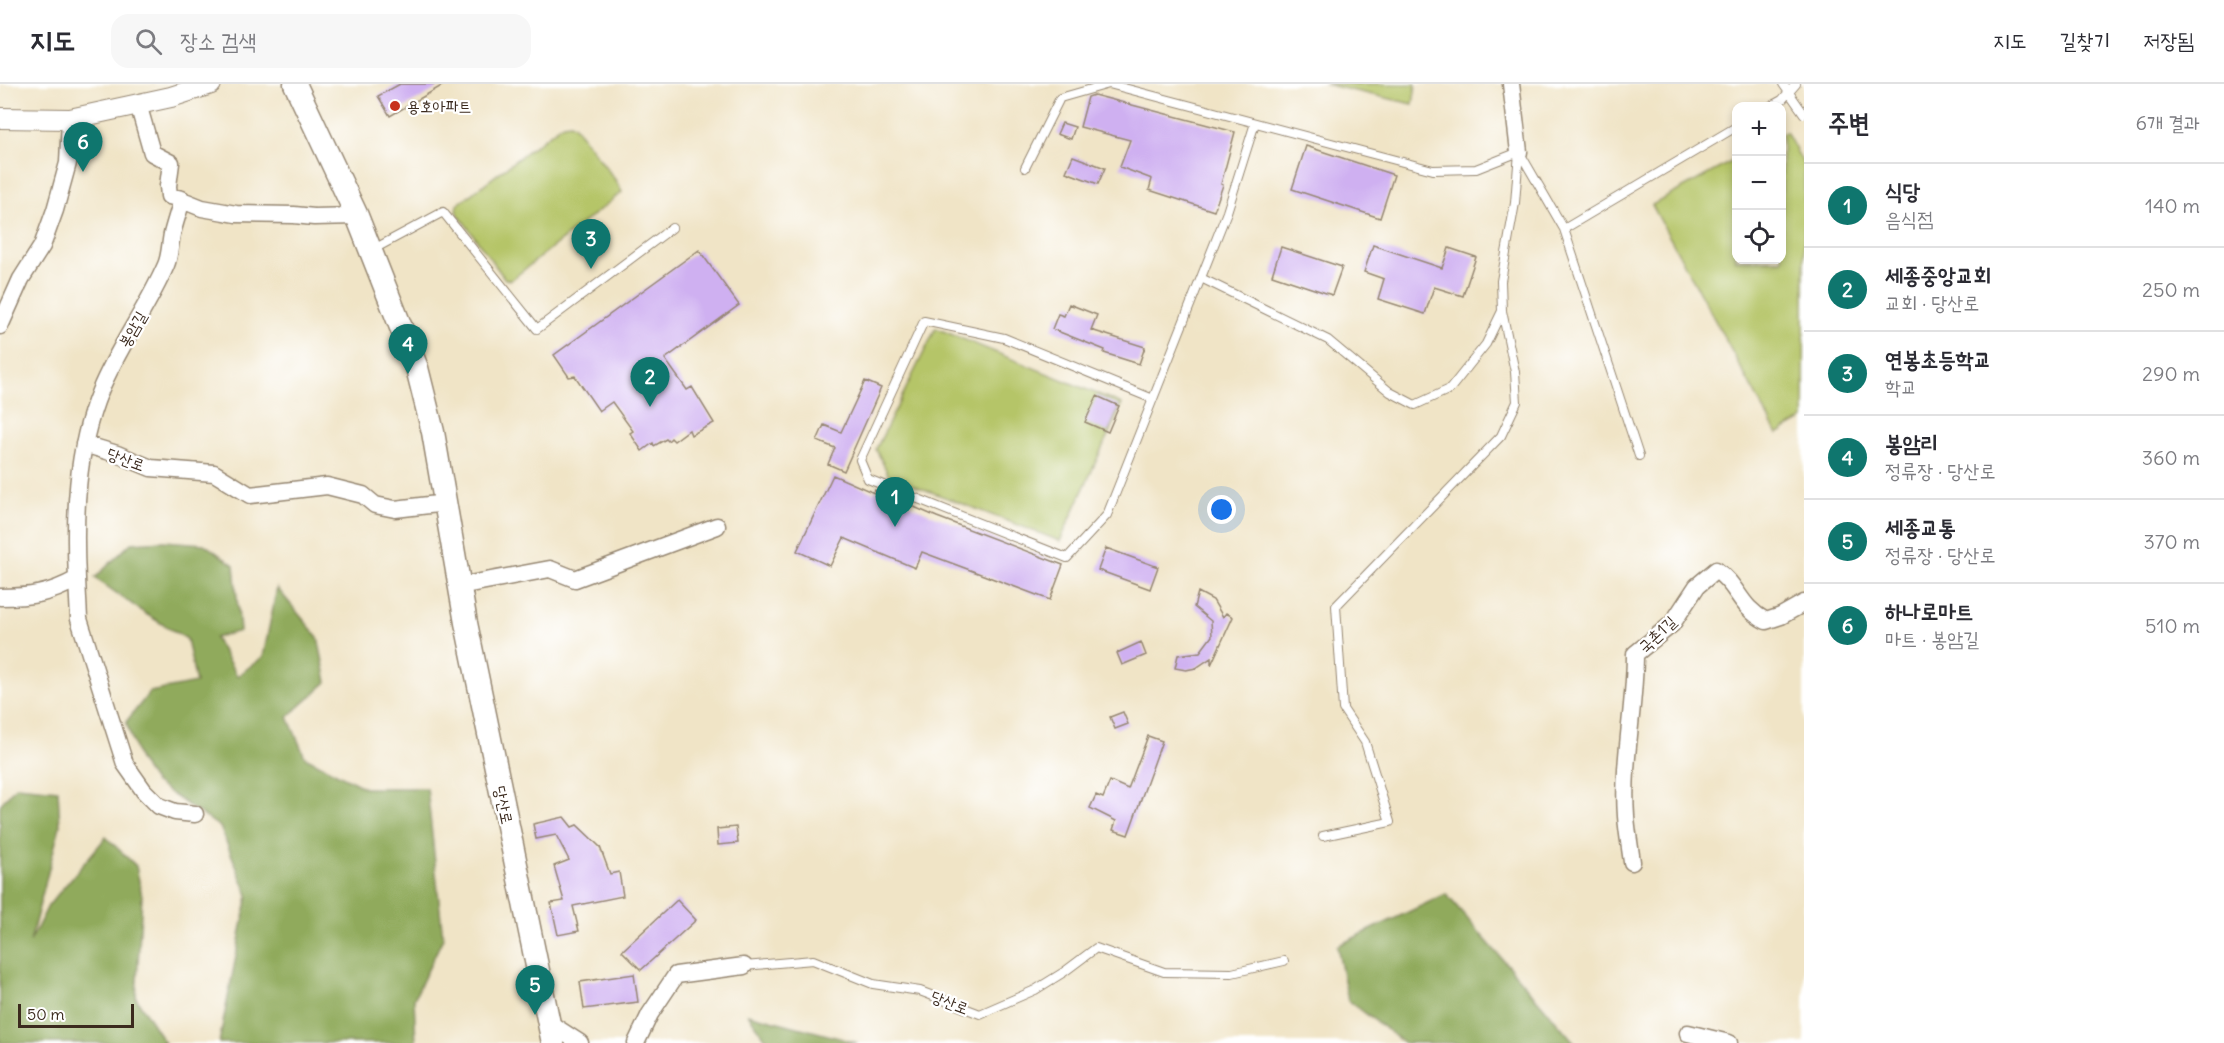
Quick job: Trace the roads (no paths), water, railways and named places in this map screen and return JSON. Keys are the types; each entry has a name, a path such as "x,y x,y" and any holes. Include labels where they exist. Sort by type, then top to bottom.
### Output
{"main road":[{"name":"당산로","path":"295,84 357,216 417,368 433,432 459,586 551,1033"}],"street":[{"path":"0,117 70,119 171,97 211,84"},
{"path":"1511,84 1520,152"},
{"path":"138,104 152,153 171,163 169,196 202,208 236,214 357,216"},
{"path":"0,326 21,279 42,246 55,210 68,163 70,119"},
{"name":"봉암길","path":"182,200 167,263 100,392 84,444 74,534 79,619 125,764 144,791 159,806 175,812 195,814"},
{"name":"당산로","path":"84,444 151,468 214,473 250,495 327,486 363,495 375,505 395,509 446,503"},
{"path":"459,586 550,569 574,579 717,526"},
{"name":"국촌1길","path":"1632,862 1626,815 1635,654 1672,624 1697,586 1716,570 1728,578 1752,613 1766,621 1781,616 1804,603"},
{"path":"0,597 28,597 57,590 77,579"},
{"name":"당산로","path":"636,1043 650,1014 676,975 744,966"},
{"name":"당산로","path":"551,1033 580,1043"},
{"path":"1688,1033 1729,1043"}],"lane":[{"path":"1025,168 1060,98 1109,84 1433,170 1476,169 1520,152"},
{"path":"1783,84 1804,114"},
{"path":"1776,102 1796,84"},
{"path":"1153,399 1004,338 924,321 860,460 868,479 1067,558 1107,515 1201,278 1227,212 1255,123"},
{"path":"1564,229 1732,130"},
{"path":"1520,152 1564,229 1639,456"},
{"path":"1323,836 1390,822 1365,742 1343,709 1336,606 1501,436 1516,402 1515,372 1502,311 1502,281 1515,203 1520,152"},
{"path":"371,251 443,212 537,329 672,228"},
{"path":"1201,278 1328,340 1390,392 1415,405 1450,389 1486,344 1502,311"},
{"name":"당산로","path":"744,966 813,960 873,984 920,991 980,1014 1035,990 1065,972 1096,948 1164,972 1232,973 1284,961"}],"place":[{"name":"용호아파트","path":"395,106"},
{"name":"하나로마트","path":"83,172"},
{"name":"연봉초등학교","path":"591,269"},
{"name":"봉암리","path":"408,374"},
{"name":"세종중앙교회","path":"650,407"},
{"name":"식당","path":"895,527"},
{"name":"세종교통","path":"535,1015"}]}
